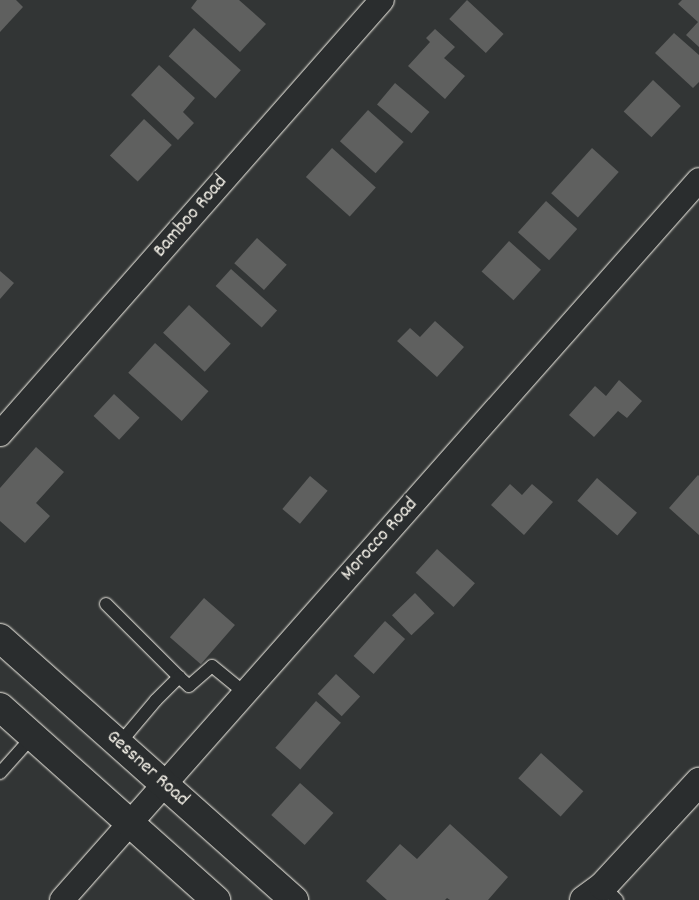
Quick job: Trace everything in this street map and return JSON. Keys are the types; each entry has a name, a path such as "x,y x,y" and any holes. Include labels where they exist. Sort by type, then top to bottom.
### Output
{"main road":[{"name":"Gessner Road","path":"0,638 294,900"},
{"path":"0,707 216,900"},
{"path":"600,897 699,782"}],"street":[{"name":"Bamboo Road","path":"0,434 382,0"},
{"name":"Morocco Road","path":"62,900 699,180"}],"lane":[{"path":"106,604 189,686 212,666 245,693"},
{"path":"119,744 156,700 179,677"},
{"path":"0,773 33,736"}],"building":[{"path":"0,0 16,0 23,7 0,32"},
{"path":"197,0 239,0 266,24 240,52 191,8"},
{"path":"467,0 504,34 486,53 449,19"},
{"path":"682,0 699,0 699,47 686,35 698,22 678,4"},
{"path":"194,28 241,70 215,98 169,56"},
{"path":"435,29 455,47 444,58 465,76 445,99 408,66 430,42 426,38"},
{"path":"674,33 699,55 699,82 693,88 655,53"},
{"path":"159,65 195,98 183,112 194,123 178,140 131,95"},
{"path":"653,80 681,106 651,137 624,111"},
{"path":"395,83 429,112 411,133 377,104"},
{"path":"368,110 404,142 376,173 340,141"},
{"path":"144,119 172,145 138,181 110,156"},
{"path":"332,148 376,187 350,216 306,177"},
{"path":"592,148 619,172 578,217 551,193"},
{"path":"546,201 577,229 549,260 518,232"},
{"path":"257,238 287,265 264,290 234,263"},
{"path":"509,241 541,270 514,300 482,271"},
{"path":"231,269 277,310 262,328 216,286"},
{"path":"0,271 14,283 0,299"},
{"path":"189,305 231,344 205,372 163,333"},
{"path":"435,321 464,347 437,377 397,341 410,328 420,337"},
{"path":"155,343 209,391 182,421 128,373"},
{"path":"619,380 642,401 627,418 618,411 594,437 569,415 595,386 606,396"},
{"path":"114,394 140,418 119,440 94,416"},
{"path":"36,447 64,472 36,503 50,516 25,543 0,521 0,488"},
{"path":"310,476 328,491 300,524 282,509"},
{"path":"699,476 699,535 669,508"},
{"path":"597,478 637,513 617,535 577,501"},
{"path":"510,484 522,495 532,484 553,502 524,535 491,505"},
{"path":"437,549 475,583 453,607 416,573"},
{"path":"415,593 434,613 411,635 392,615"},
{"path":"204,598 235,625 201,664 170,637"},
{"path":"385,621 405,639 374,674 354,656"},
{"path":"336,674 360,697 342,716 318,694"},
{"path":"316,701 341,723 300,769 275,748"},
{"path":"541,753 583,791 561,816 518,778"},
{"path":"300,783 333,813 305,845 271,815"},
{"path":"450,824 508,877 488,900 450,900 447,898 445,900 387,900 366,881 400,844 417,859"}]}
